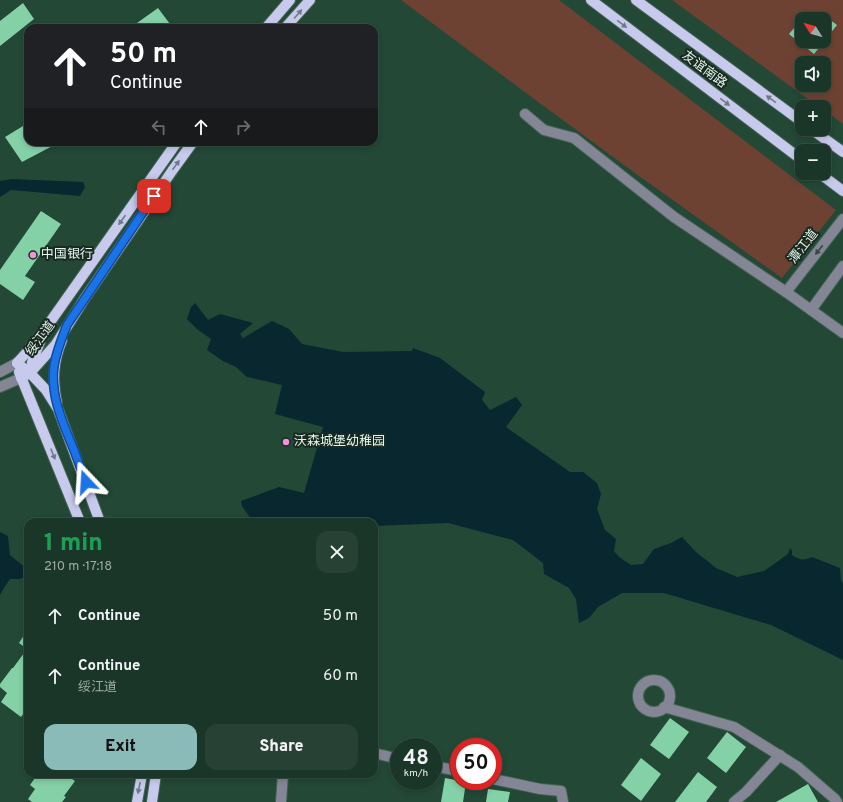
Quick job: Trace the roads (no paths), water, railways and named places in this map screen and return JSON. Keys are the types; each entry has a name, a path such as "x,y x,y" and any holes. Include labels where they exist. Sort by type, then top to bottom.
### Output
{"main road":[{"path":"269,24 290,0"},
{"path":"289,24 310,0"},
{"name":"友谊南路","path":"591,0 795,155"},
{"name":"友谊南路","path":"636,0 795,117"},
{"path":"821,136 843,152"},
{"name":"绥江道","path":"99,518 58,408 46,390 26,376 17,363 48,325 173,146"},
{"name":"绥江道","path":"26,376 56,344 67,325 190,146"},
{"path":"828,180 843,191"},
{"path":"48,325 26,376 31,385 38,418 78,518"},
{"path":"58,408 54,386 54,366 58,348 67,325"},
{"path":"137,802 141,778"},
{"path":"152,802 155,778"}],"street":[{"path":"525,114 544,130 574,138 674,217 786,292 843,333"},
{"name":"潭江道","path":"786,292 843,219"},
{"path":"811,310 843,266"},
{"path":"0,372 17,363"},
{"path":"0,387 26,376"},
{"path":"664,707 734,727 798,767 837,802"},
{"path":"378,754 390,757"},
{"path":"734,802 746,792 780,755"},
{"path":"281,802 283,778"},
{"path":"502,781 540,789 561,791 563,802"}],"water":[{"path":"12,179 83,182 85,187 80,196 11,190 0,197 0,181"},
{"path":"195,303 208,320 220,314 253,323 240,334 243,338 272,321 289,329 302,344 343,352 412,351 413,348 440,358 485,392 482,400 490,410 516,397 522,405 506,427 570,472 583,472 597,483 601,494 597,509 605,530 616,539 614,551 619,557 631,565 643,564 654,549 682,537 696,552 716,568 737,577 764,571 788,554 790,548 792,555 797,558 804,559 812,557 840,568 841,580 843,584 843,660 771,625 664,593 622,593 598,607 589,618 579,623 576,599 569,588 544,574 543,563 513,540 448,523 378,526 378,518 250,518 242,506 241,501 279,487 304,493 323,427 275,414 282,385 247,377 236,367 223,361 207,350 211,339 197,329 187,319 191,307"},
{"path":"0,532 8,536 10,555 24,567 24,577 10,579 0,595"}],"place":[{"name":"中国银行","path":"33,255"},
{"name":"沃森城堡幼稚园","path":"286,442"}]}
